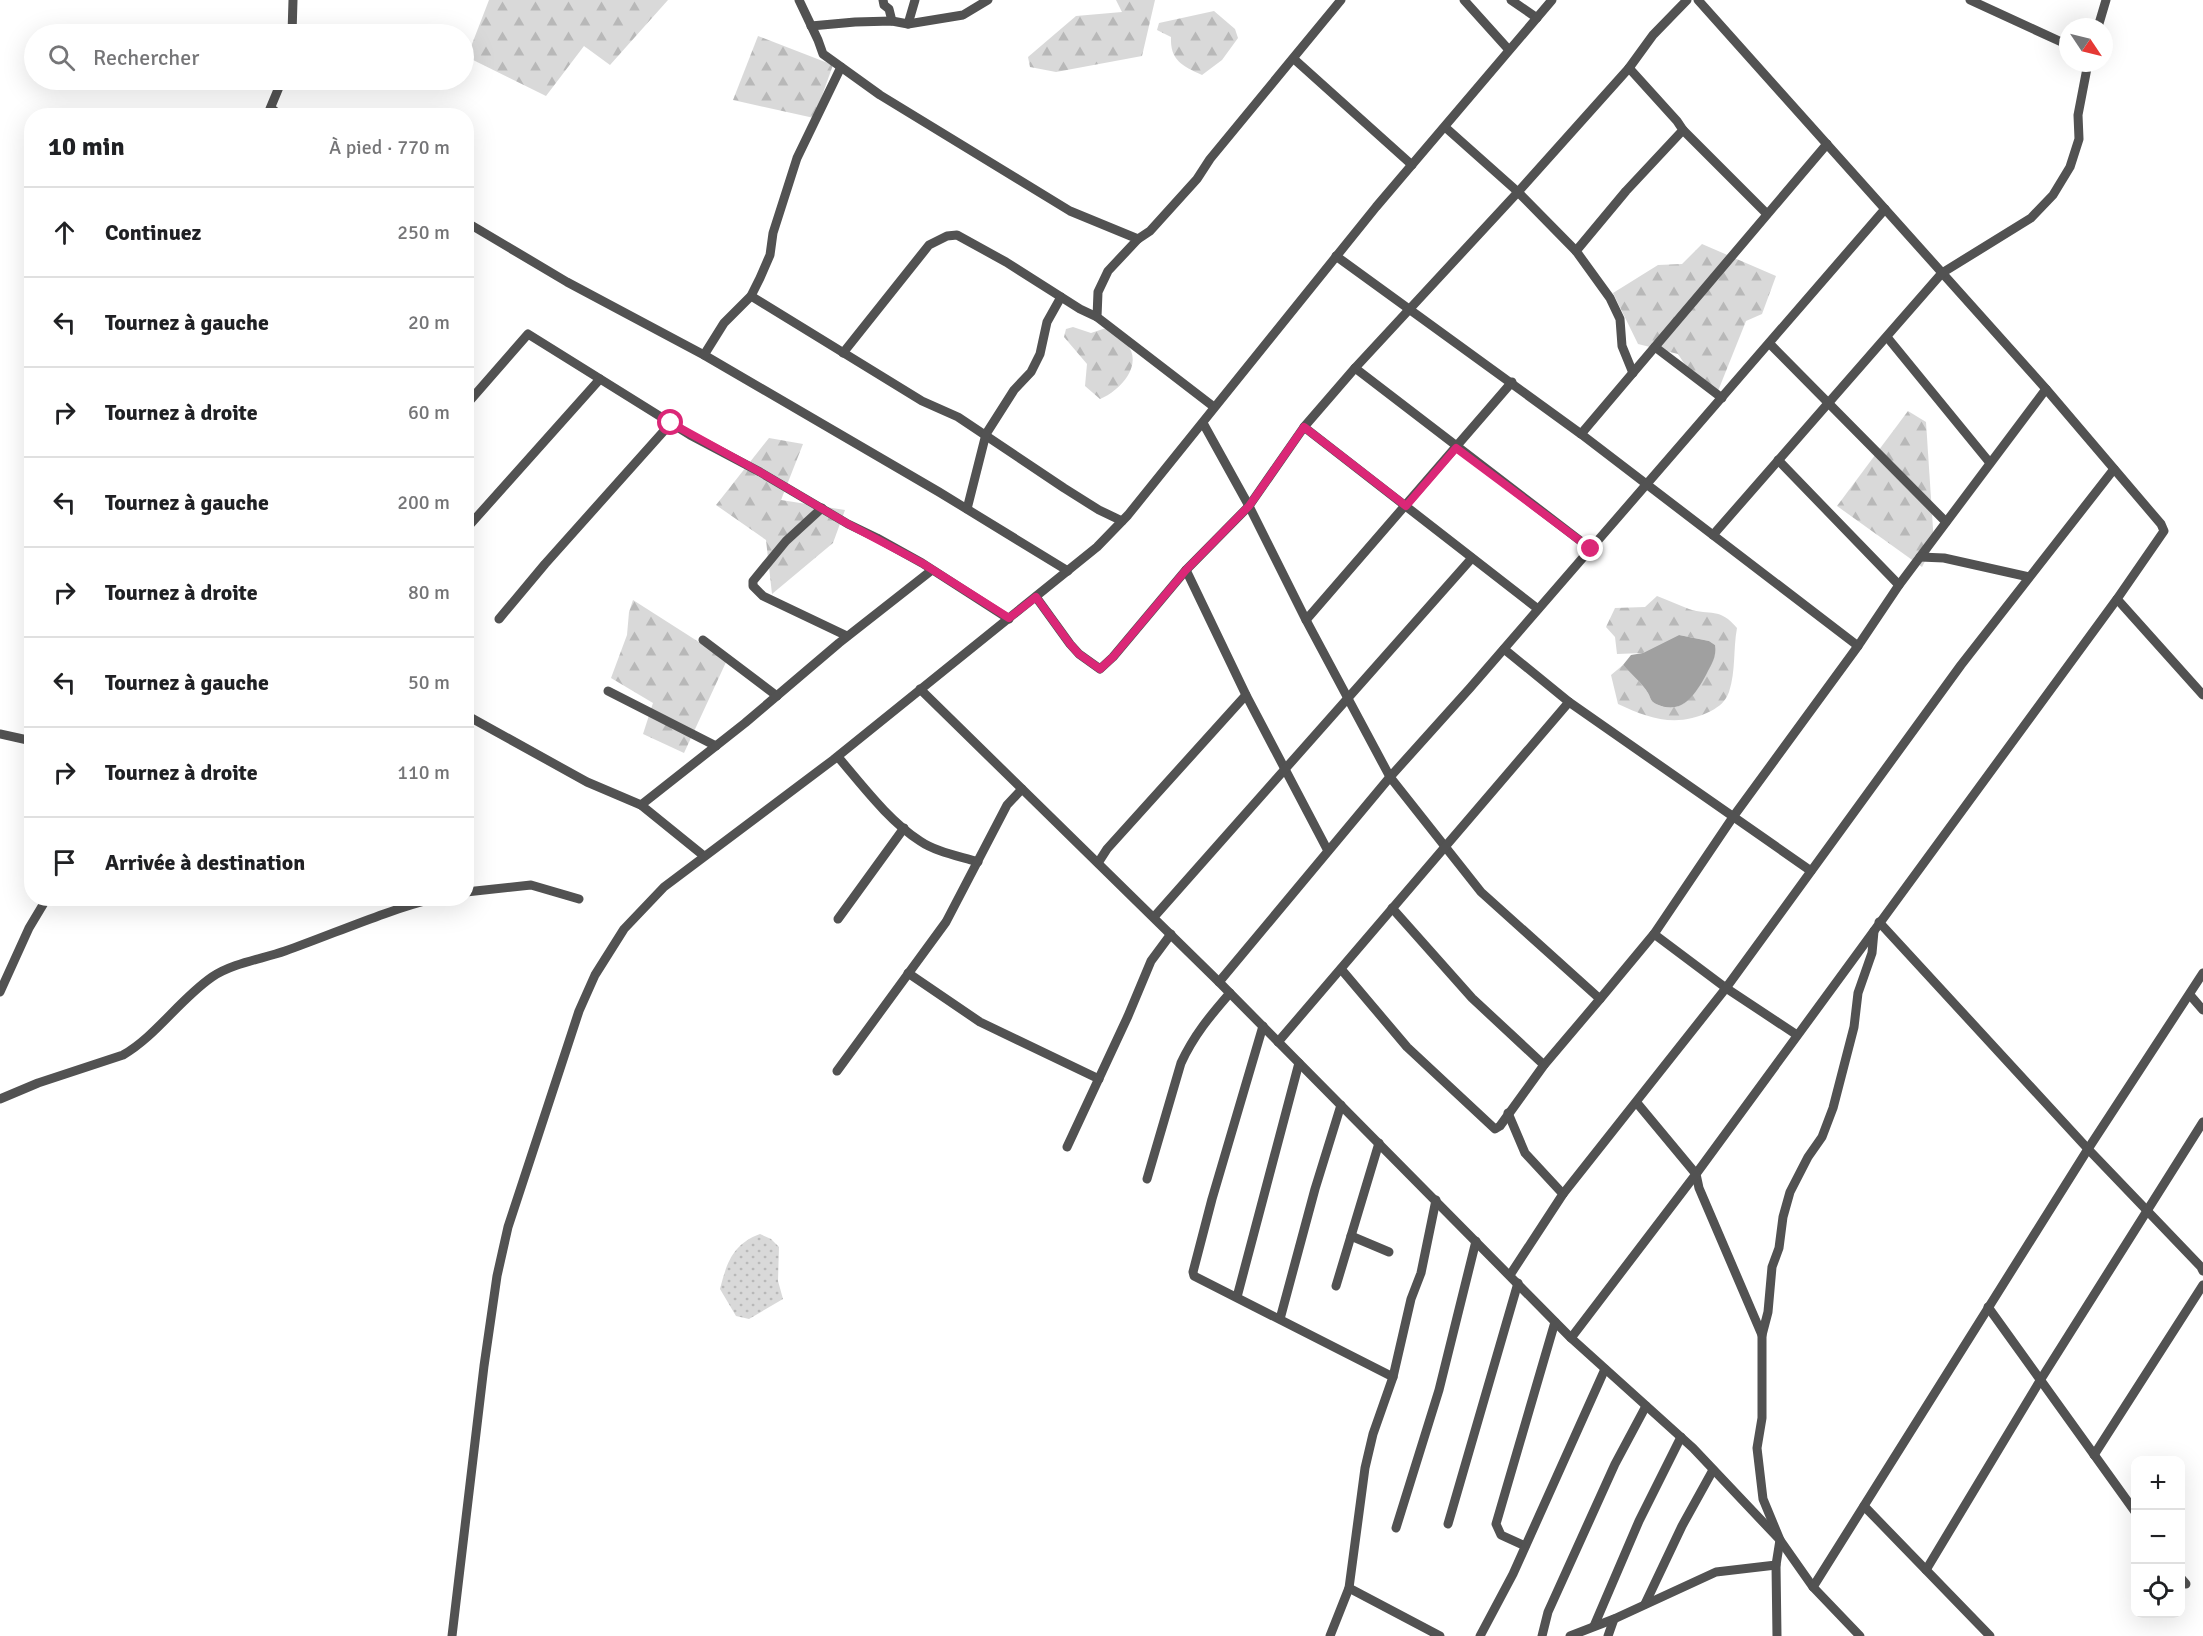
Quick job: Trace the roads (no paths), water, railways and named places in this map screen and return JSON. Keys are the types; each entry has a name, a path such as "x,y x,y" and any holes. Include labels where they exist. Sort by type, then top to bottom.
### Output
{"street":[{"path":"292,24 293,0"},
{"path":"799,0 823,54 880,95 1070,211 1138,239"},
{"path":"884,0 884,5 890,9 892,21"},
{"path":"908,24 915,0"},
{"path":"811,26 892,21 908,24 963,15 988,0"},
{"path":"1097,317 1098,292 1108,271 1138,239 1150,231 1197,178 1210,159 1341,0"},
{"path":"1464,0 1509,51"},
{"path":"1511,0 1537,18"},
{"path":"452,1636 483,1377 497,1276 508,1227 579,1011 594,975 613,944 639,911 664,887 837,757 1097,547 1122,521 1336,256 1552,0"},
{"path":"1036,597 1070,644 1079,654 1100,669 1113,657 1186,570 1249,506 1304,427 1355,368 1408,308 1518,192 1629,68 1653,35 1687,0"},
{"path":"1571,1338 1696,1174 2117,599 2164,531 2161,524 2046,389 1698,0"},
{"path":"1970,0 2059,41"},
{"path":"2100,18 2106,0"},
{"path":"1294,59 1412,165"},
{"path":"704,355 724,322 751,296 770,255 773,233 797,158 841,67"},
{"path":"1629,68 1683,130 1767,214"},
{"path":"1713,535 1942,273 2031,218 2053,195 2070,167 2079,139 2078,115 2086,72"},
{"path":"271,108 278,90"},
{"path":"1445,127 1518,192 1576,251 1610,298 1620,319 1622,346 1634,373"},
{"path":"1576,251 1626,190 1683,130"},
{"path":"1581,434 1827,144"},
{"path":"1219,982 1389,777 1504,649 1886,209"},
{"path":"474,227 567,282 704,355 968,509 1068,571"},
{"path":"843,353 929,245 947,236 957,236 1097,317 1214,407"},
{"path":"1336,256 1512,382 1858,646"},
{"path":"751,296 922,401 958,417 1064,488 1099,510 1122,521"},
{"path":"968,509 986,434 1014,390 1031,372 1041,354 1047,322 1061,297"},
{"path":"474,396 528,334 671,423 932,570 1009,618"},
{"path":"1887,337 1990,463"},
{"path":"1770,344 1946,522"},
{"path":"1655,347 1722,398"},
{"path":"1355,368 1456,448 1591,549"},
{"path":"474,520 600,379"},
{"path":"1306,620 1512,382"},
{"path":"1341,969 1407,1047 1495,1129 1500,1126 1544,1065 1654,934 1732,817 1858,646 1899,585 2046,389"},
{"path":"499,619 671,423"},
{"path":"1203,423 1249,506 1346,698 1389,777 1480,892 1600,999"},
{"path":"1304,427 1538,609"},
{"path":"1778,460 1899,585"},
{"path":"1510,1275 1563,1194 1726,988 1961,665 2114,469"},
{"path":"822,508 768,561 753,582 753,586 763,596 847,636"},
{"path":"1920,557 1944,558 2029,577"},
{"path":"1154,917 1472,558"},
{"path":"641,805 777,696 847,636 932,570"},
{"path":"1186,570 1246,695 1328,851"},
{"path":"2117,599 2203,695"},
{"path":"703,640 777,696"},
{"path":"1504,649 1569,702 1811,871"},
{"path":"920,689 1154,917 1571,1338 1681,1437 1780,1540 1813,1587 1860,1636"},
{"path":"608,691 716,746"},
{"path":"1098,862 1107,849 1246,695"},
{"path":"1278,1041 1569,702"},
{"path":"474,719 588,782 641,805 704,856"},
{"path":"0,734 24,739"},
{"path":"837,757 870,794 921,842 978,862"},
{"path":"837,1071 946,922 1007,805 1022,789"},
{"path":"838,919 904,828"},
{"path":"474,891 531,885 579,899"},
{"path":"0,992 24,937 41,906"},
{"path":"0,1099 38,1083 128,1052 188,996 222,972 409,906"},
{"path":"1392,908 1472,998 1544,1065"},
{"path":"1877,925 2201,1267 2203,1272"},
{"path":"1777,1636 1776,1565 1780,1540 1763,1499 1757,1448 1762,1418 1762,1335 1768,1312 1772,1267 1779,1248 1783,1217 1790,1192 1808,1157 1822,1137 1833,1108 1854,1027 1858,993 1872,953 1877,925"},
{"path":"1066,1147 1151,961 1171,934"},
{"path":"1654,934 1726,988 1797,1035"},
{"path":"908,973 980,1022 1099,1079"},
{"path":"1813,1587 2088,1149 2203,973"},
{"path":"1146,1179 1184,1056 1196,1033 1230,993"},
{"path":"2190,995 2203,1010"},
{"path":"1263,1026 1212,1199 1193,1272 1194,1276 1392,1377"},
{"path":"1237,1297 1299,1063"},
{"path":"1637,1103 1696,1174 1699,1188 1762,1335"},
{"path":"1280,1319 1315,1189 1341,1105"},
{"path":"1508,1113 1525,1153 1563,1194"},
{"path":"1926,1570 2041,1379 2203,1122"},
{"path":"1336,1286 1379,1143"},
{"path":"1330,1636 1349,1588 1365,1468 1373,1434 1392,1377 1411,1299 1421,1273 1436,1200"},
{"path":"1351,1236 1389,1252"},
{"path":"1396,1528 1439,1390 1476,1241"},
{"path":"1448,1524 1518,1283"},
{"path":"2094,1455 2203,1285"},
{"path":"1988,1307 2134,1510"},
{"path":"1525,1546 1501,1535 1496,1524 1556,1322"},
{"path":"1480,1636 1525,1546 1605,1369"},
{"path":"1542,1636 1548,1612 1615,1464 1646,1406"},
{"path":"1594,1626 1639,1521 1681,1437"},
{"path":"1644,1604 1682,1526 1713,1470"},
{"path":"1864,1506 1990,1636"},
{"path":"1570,1636 1614,1619 1716,1572 1776,1565"},
{"path":"1349,1588 1434,1635"},
{"path":"1608,1636 1614,1619"}]}
